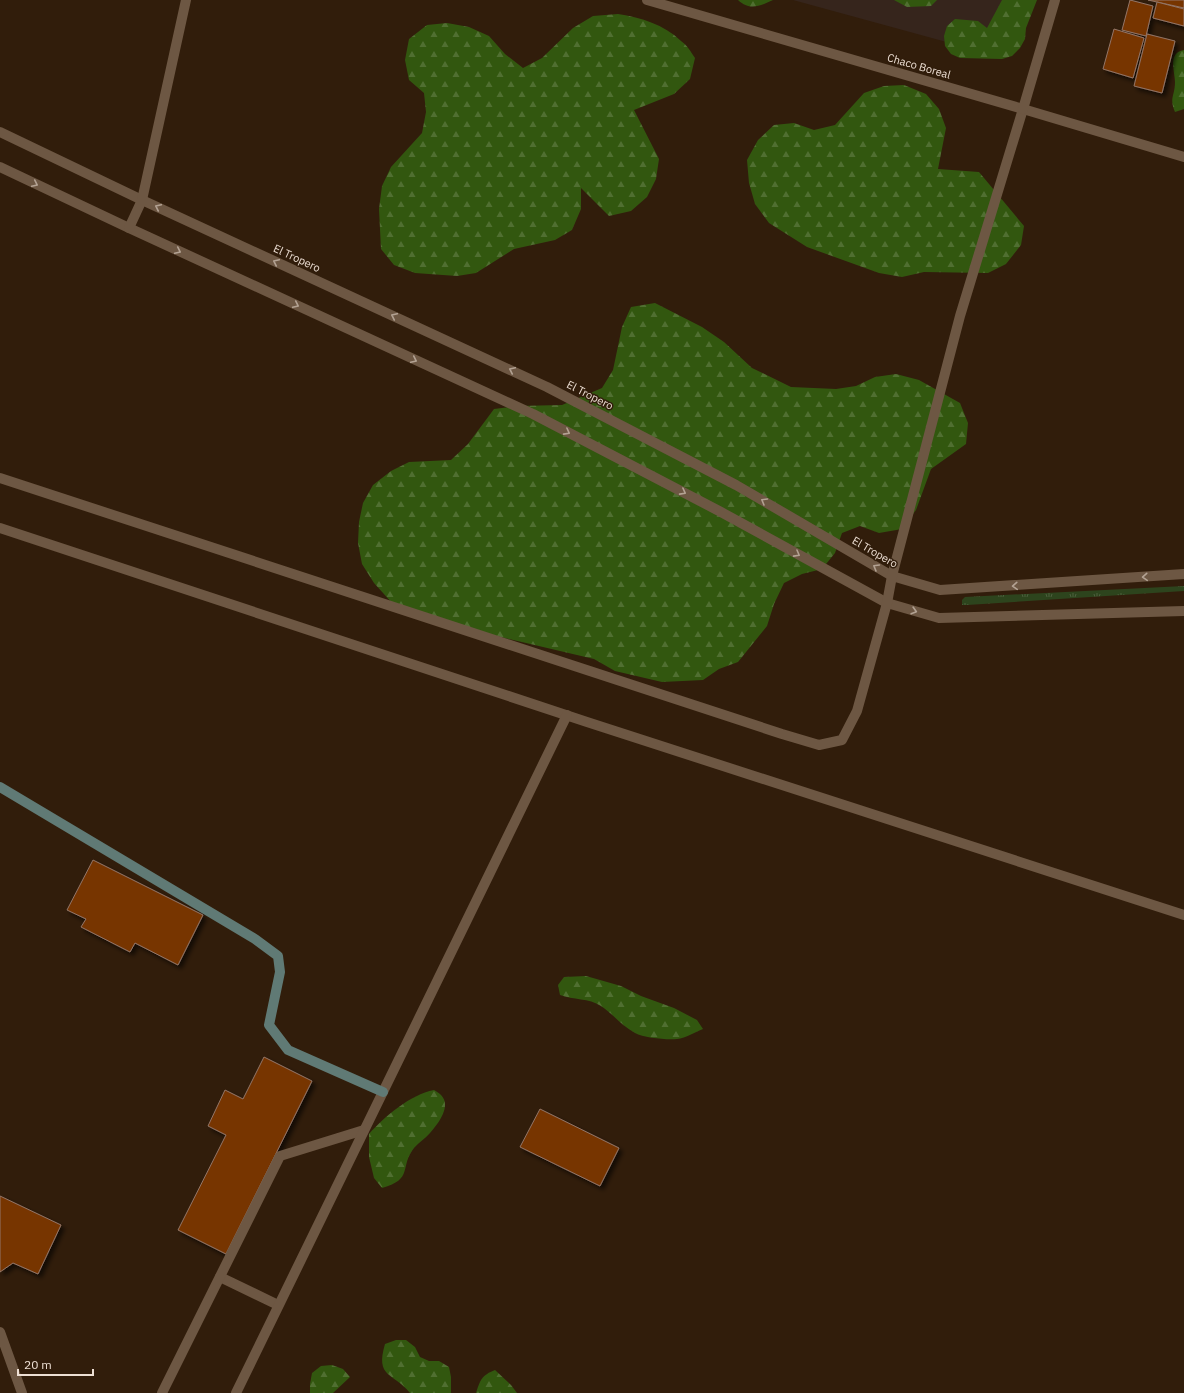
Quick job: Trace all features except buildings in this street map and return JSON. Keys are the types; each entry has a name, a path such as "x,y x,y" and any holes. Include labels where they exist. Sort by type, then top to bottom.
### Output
{"street":[{"path":"129,228 142,200 186,0"},
{"name":"Chaco Boreal","path":"647,0 1023,108 1184,157"},
{"path":"0,478 818,745 842,740 857,711 887,603 892,576 960,316 1055,0"},
{"name":"El Tropero","path":"0,132 142,200 547,387 736,485 892,576 940,590 1184,574"},
{"path":"0,167 533,414 721,512 887,603 939,618 1184,611"},
{"path":"0,529 1184,915"},
{"path":"236,1393 567,715"},
{"path":"0,787 255,939 278,956 280,972 269,1025 288,1050 383,1092"},
{"path":"162,1393 280,1156 364,1130"},
{"path":"220,1277 278,1306"},
{"path":"0,1332 22,1393"}],"shaded area":[{"path":"793,0 1009,0 994,55"}],"green space":[{"path":"738,0 773,0 759,6 751,6"},
{"path":"894,0 937,0 931,6 907,7"},
{"path":"1002,0 1037,0 1026,28 1025,39 1020,48 1012,56 1002,59 960,58 951,54 945,46 944,36 947,26 955,19 978,21 987,28"},
{"path":"618,14 644,20 667,30 685,44 695,58 690,79 674,94 634,110 659,159 656,179 647,197 631,211 609,216 581,188 581,209 572,230 555,240 514,249 476,273 457,276 415,273 394,265 381,249 379,209 382,186 391,167 422,133 426,112 424,93 409,80 405,60 409,39 427,25 447,23 469,27 489,36 505,54 523,68 542,58 573,28 593,16"},
{"path":"1184,50 1184,109 1175,112 1172,103 1175,87 1173,63 1175,55"},
{"path":"904,85 926,94 939,109 946,128 938,169 979,172 1024,226 1021,245 1006,264 988,273 924,272 902,277 879,273 807,247 769,223 755,204 749,183 747,160 758,140 774,125 794,123 814,130 835,125 864,93 884,86"},
{"path":"655,303 702,327 724,342 752,368 791,387 836,389 856,386 875,377 896,374 919,380 960,403 968,423 966,444 931,469 916,510 902,529 879,533 860,526 842,533 835,553 822,569 802,574 784,583 774,604 767,626 738,662 719,669 703,680 662,682 615,671 594,659 402,614 374,583 362,564 358,543 359,522 363,503 373,485 391,471 409,462 451,460 468,444 494,409 517,406 562,405 602,388 613,370 622,327 631,307"},
{"path":"1184,586 1184,591 962,605 962,600 965,597"},
{"path":"586,976 621,986 641,996 674,1008 697,1020 703,1029 677,1039 662,1039 644,1036 630,1030 596,1003 560,995 558,985 564,977"},
{"path":"434,1090 444,1099 445,1104 443,1115 428,1135 414,1148 407,1161 404,1172 398,1181 382,1188 374,1178 369,1157 369,1134 398,1107 416,1096"},
{"path":"396,1340 406,1340 415,1347 420,1357 429,1361 439,1361 449,1367 451,1377 451,1393 410,1393 404,1386 387,1373 382,1363 385,1344"},
{"path":"332,1365 343,1369 350,1377 333,1393 310,1393 312,1373 321,1366"},
{"path":"495,1370 517,1393 476,1393 482,1378"}]}
